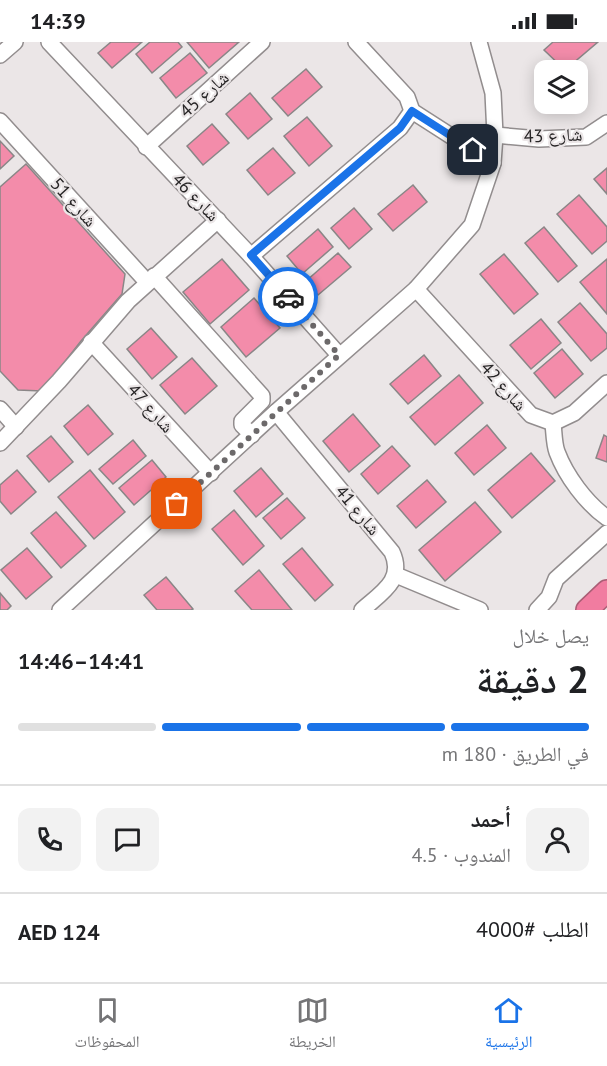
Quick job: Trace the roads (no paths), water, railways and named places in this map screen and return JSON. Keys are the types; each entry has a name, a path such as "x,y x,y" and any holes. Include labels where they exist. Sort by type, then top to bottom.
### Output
{"highway":[{"path":"587,610 607,591"}],"street":[{"path":"0,55 15,42"},
{"name":"شارع 46","path":"49,42 146,147 251,255 339,355"},
{"name":"شارع 45","path":"146,147 262,42"},
{"path":"356,42 407,98 412,111 493,163"},
{"path":"60,610 339,355 416,289 472,225 493,163 495,135 493,93 478,42"},
{"path":"251,255 400,128 412,111"},
{"name":"شارع 51","path":"0,121 262,396 262,401 242,421 242,425 252,435"},
{"name":"شارع 43","path":"495,135 539,139 586,137 607,123"},
{"path":"0,443 151,279 218,220"},
{"name":"شارع 42","path":"416,289 531,416 553,423"},
{"name":"شارع 47","path":"91,342 211,473"},
{"path":"607,383 574,413 553,423 556,452 577,487 607,518"},
{"path":"0,409 16,427"},
{"name":"شارع 41","path":"276,412 393,552 396,559 396,575"},
{"path":"537,610 549,597 556,579 607,533"},
{"path":"362,610 387,588 396,575 480,610"}]}
